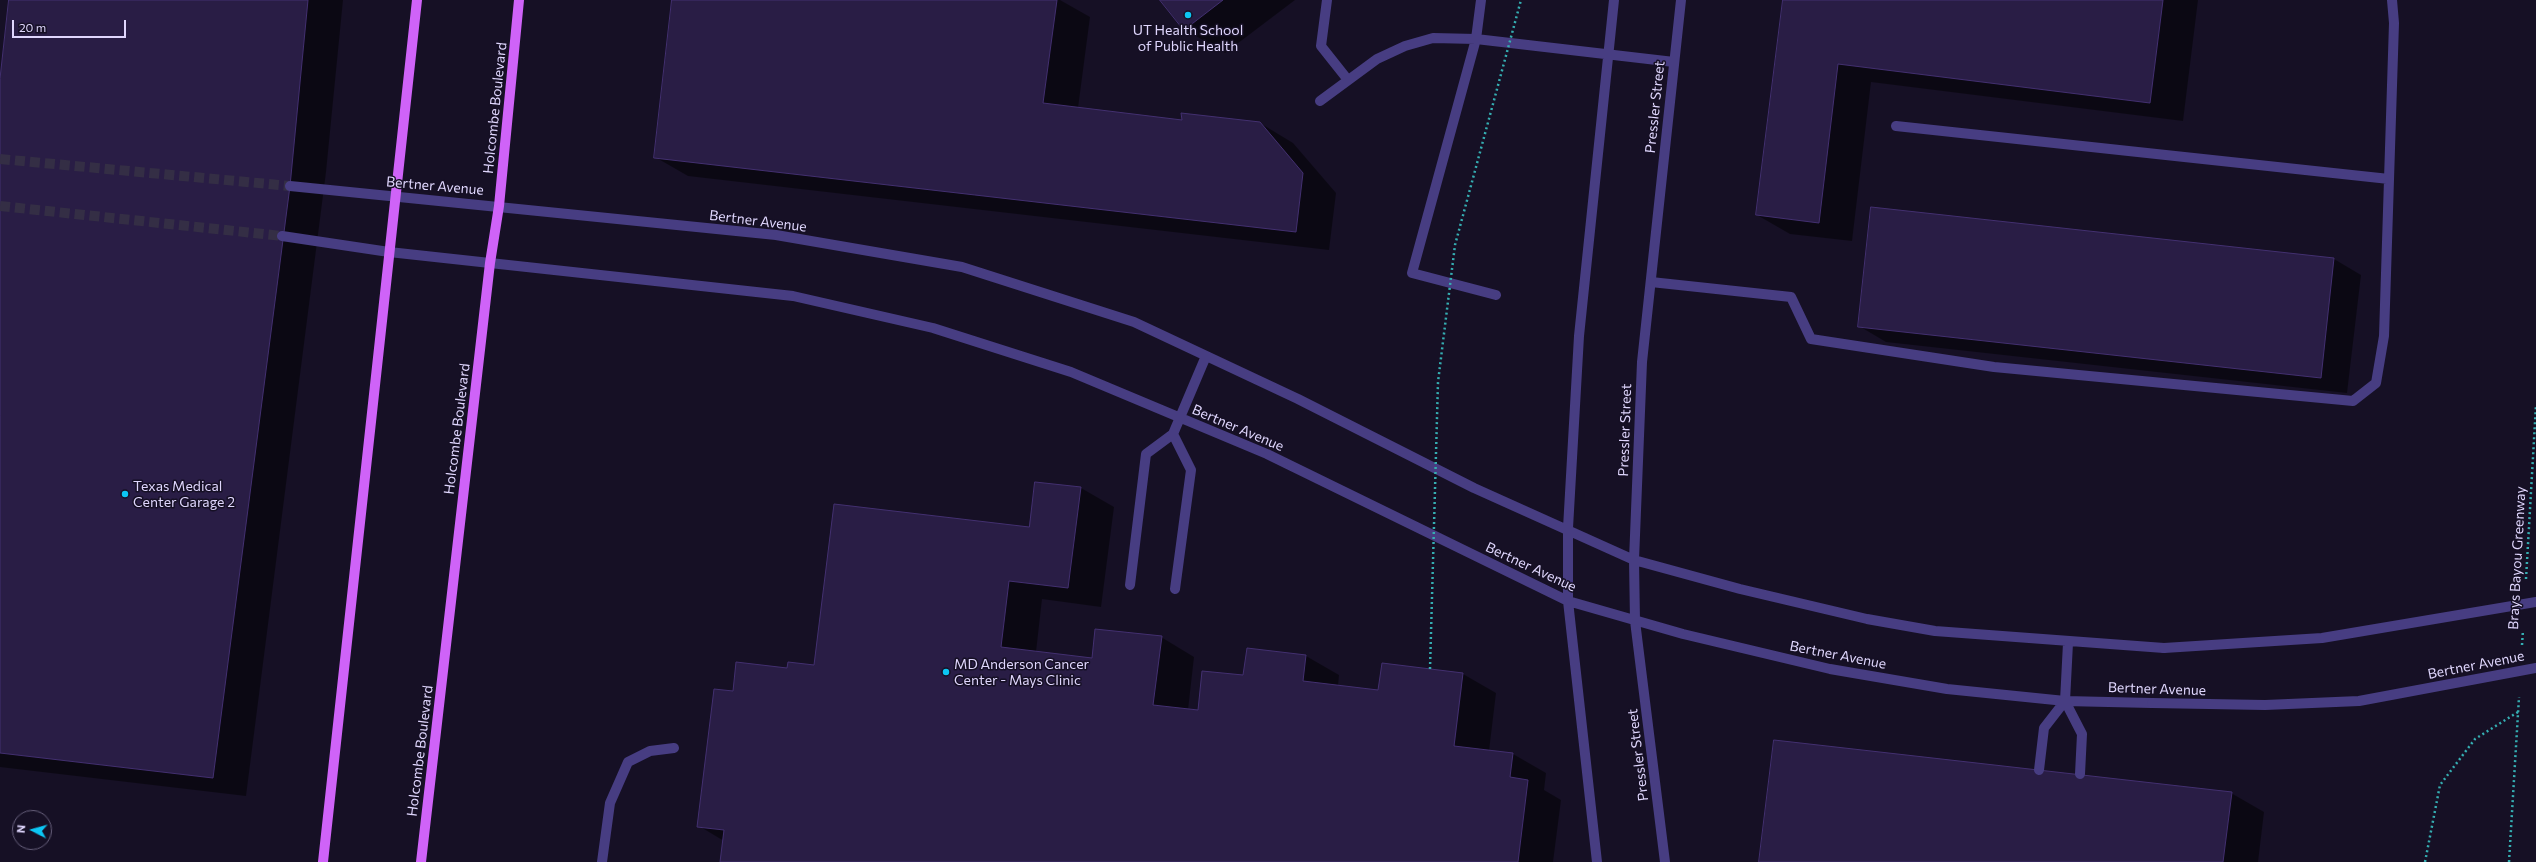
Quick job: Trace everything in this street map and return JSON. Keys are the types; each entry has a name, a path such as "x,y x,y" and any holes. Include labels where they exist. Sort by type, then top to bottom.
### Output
{"main road":[{"path":"324,861 394,196 417,0"},
{"name":"Holcombe Boulevard","path":"421,862 490,263 499,206 519,0"}],"street":[{"path":"1327,0 1321,46 1348,80"},
{"path":"1481,0 1476,39 1412,273 1496,295"},
{"path":"1597,862 1568,601 1568,528 1579,336 1607,54 1614,0"},
{"name":"Pressler Street","path":"1665,862 1635,621 1634,560 1642,362 1681,0"},
{"path":"1651,282 1791,297 1811,339 1994,367 2353,401 2376,383 2384,336 2394,23 2392,0"},
{"path":"1320,101 1377,59 1405,46 1433,38 1476,39 1674,62"},
{"path":"1896,126 2389,179"},
{"name":"Bertner Avenue","path":"290,186 776,235 962,267 1134,322 1298,399 1474,488 1568,528 1634,560 1740,589 1866,619 1935,631 2068,643 2164,648 2322,638 2536,602"},
{"name":"Bertner Avenue","path":"282,236 389,252 793,296 933,328 1072,372 1267,454 1568,601 1635,621 1830,669 1947,689 2065,702 2265,705 2359,701 2536,668"},
{"name":"Bertner Avenue","path":"1179,417 1206,356"},
{"path":"1130,585 1146,454 1173,434 1179,417"},
{"path":"1173,434 1191,470 1175,589"},
{"path":"2068,643 2065,702 2082,734 2080,774"},
{"path":"2039,770 2044,728 2065,702"},
{"path":"602,862 610,803 628,762 650,750 674,748"}],"path":[{"path":"1430,669 1438,382 1455,245 1521,0"},
{"name":"Brays Bayou Greenway","path":"2525,586 2536,406"},
{"name":"Brays Bayou Greenway","path":"2522,649 2523,626"},
{"path":"2509,862 2519,688"},
{"path":"2424,862 2440,785 2475,738 2518,712"}],"building":[{"name":"Texas Medical Center Garage 2","path":"9,0 308,0 290,186 213,778 0,753 0,79"},
{"path":"672,0 1057,0 1043,103 1182,120 1181,113 1260,122 1303,173 1296,232 654,158"},
{"name":"UT Health School of Public Health","path":"1160,0 1223,0 1184,30"},
{"path":"1783,0 2163,0 2150,103 1838,64 1819,223 1756,215"},
{"path":"1871,207 2334,258 2321,378 1858,327"},
{"name":"MD Anderson Cancer Center - Mays Clinic","path":"1035,482 1081,487 1068,588 1009,581 1001,647 1092,658 1095,629 1162,636 1153,705 1198,710 1202,671 1243,675 1247,648 1306,655 1303,681 1378,690 1382,663 1463,673 1454,746 1513,753 1510,777 1528,780 1518,862 720,862 724,830 697,827 714,689 733,691 736,662 787,668 788,662 814,665 834,504 1029,527"},
{"path":"1774,740 2232,792 2223,862 1759,862"}],"tunnel":[{"path":"0,159 290,186"},
{"path":"0,206 282,236"}],"place":[{"name":"UT Health School of Public Health","path":"1188,15"},
{"name":"Texas Medical Center Garage 2","path":"125,494"},
{"name":"MD Anderson Cancer Center - Mays Clinic","path":"946,672"}]}
